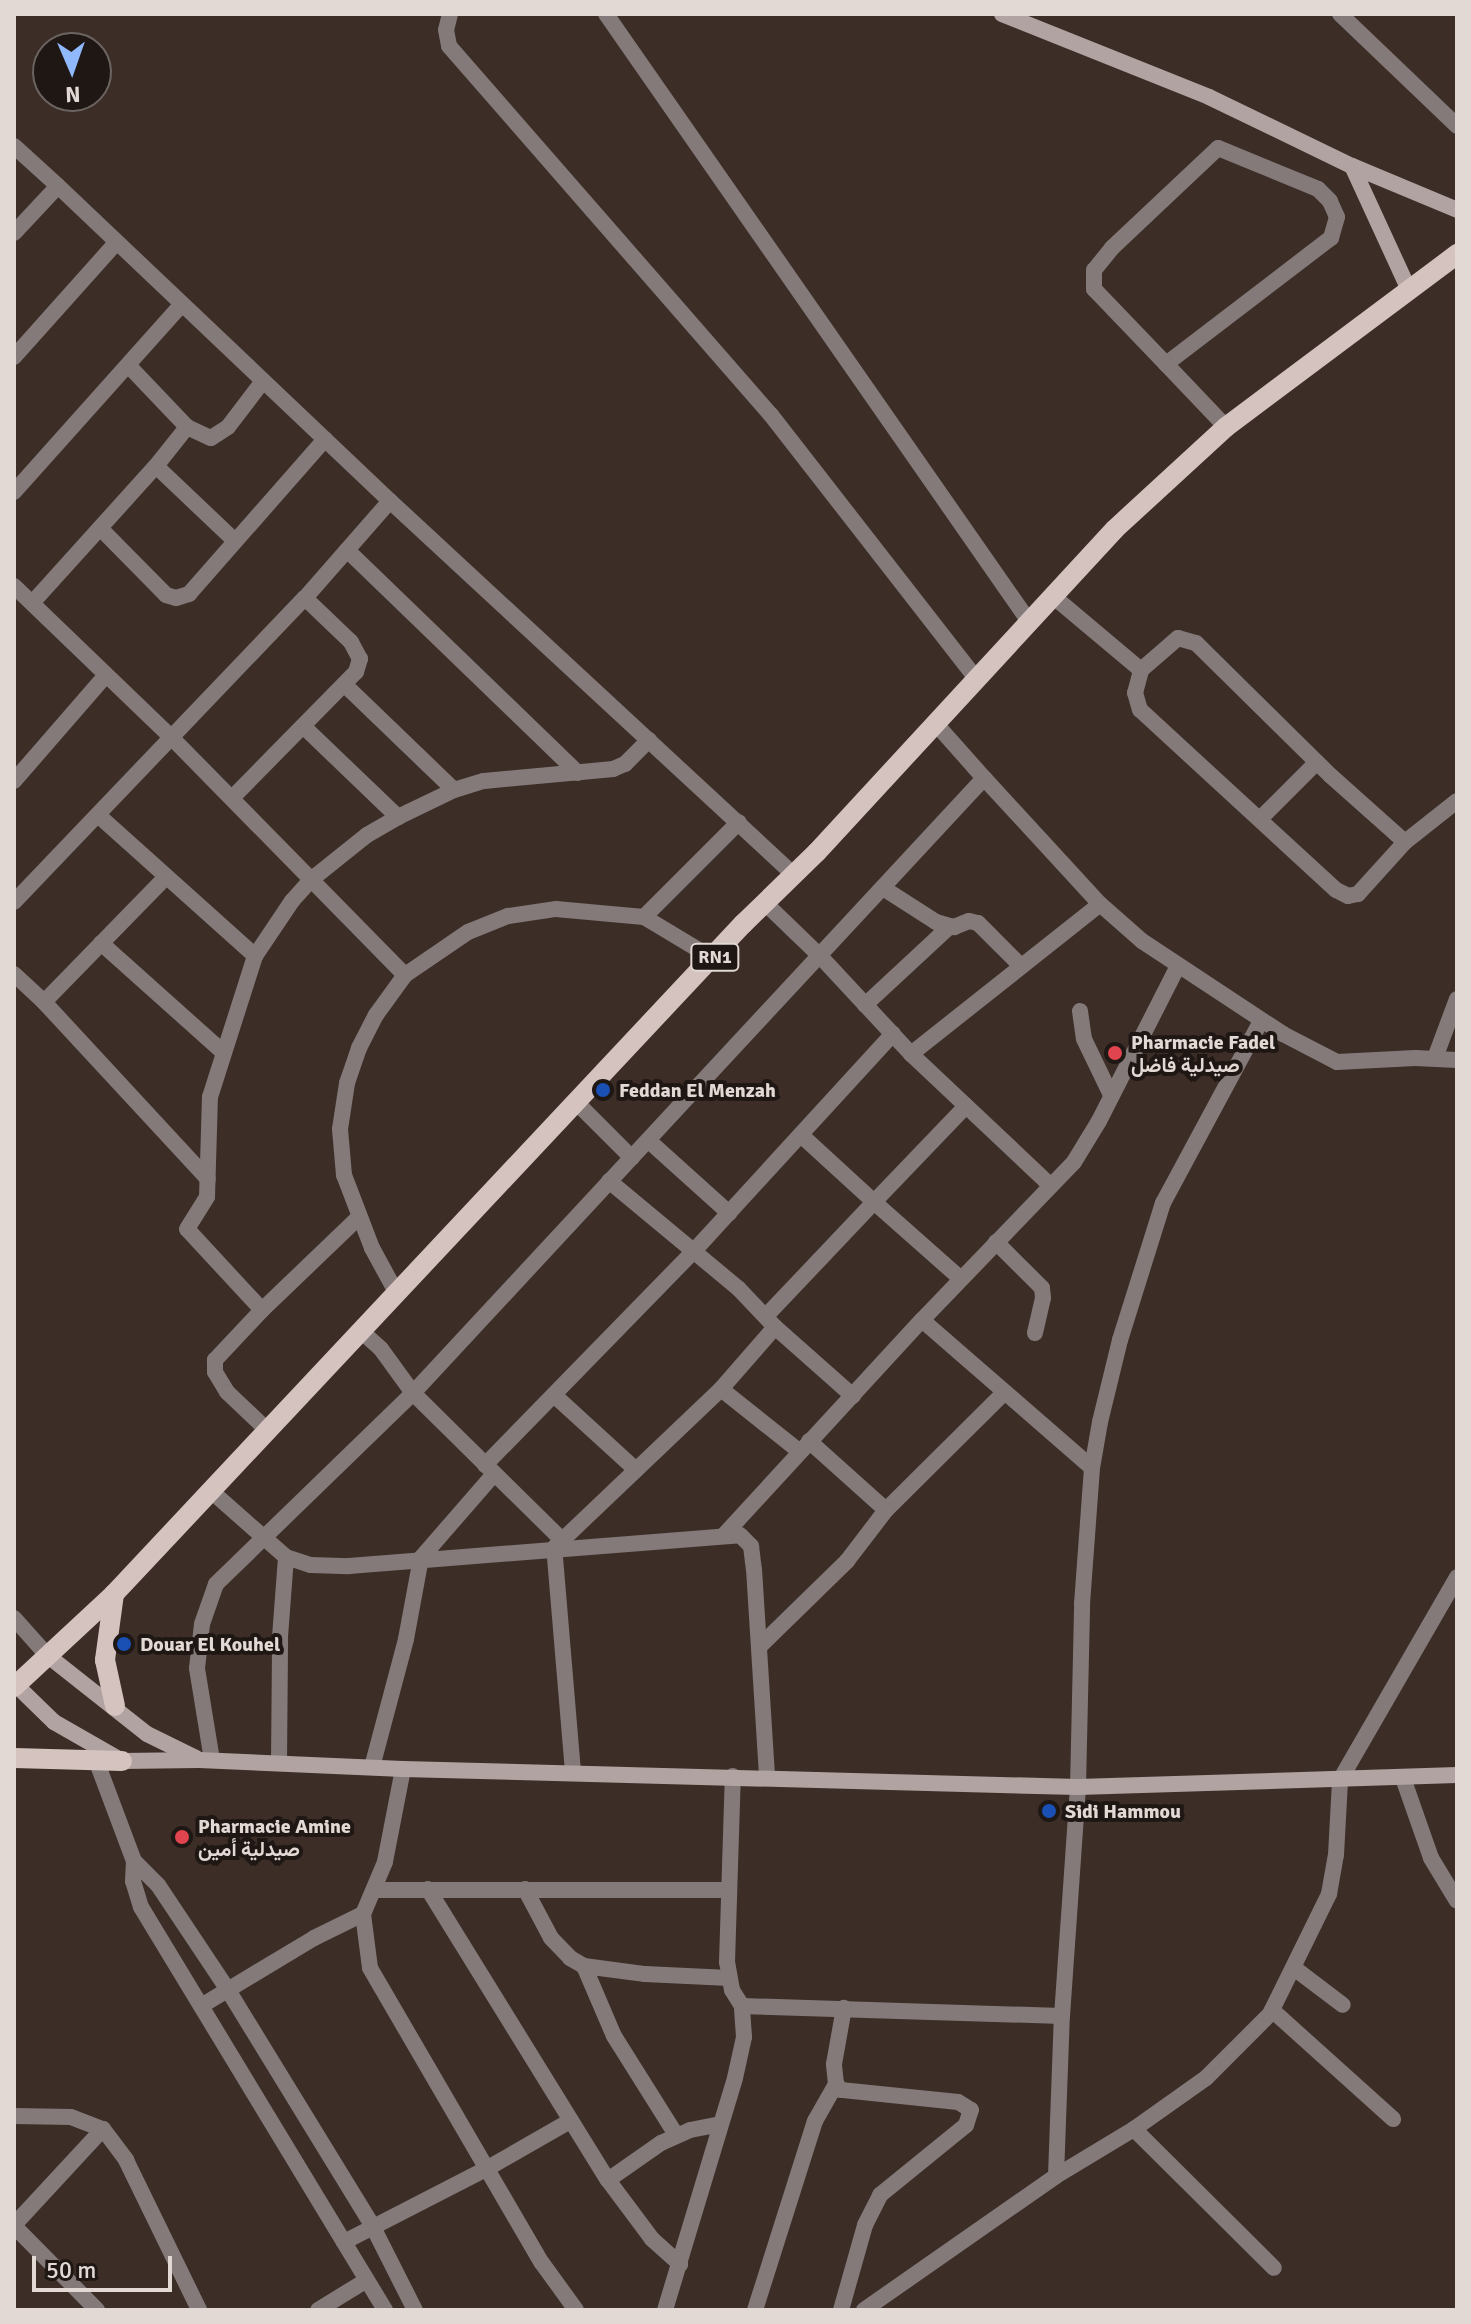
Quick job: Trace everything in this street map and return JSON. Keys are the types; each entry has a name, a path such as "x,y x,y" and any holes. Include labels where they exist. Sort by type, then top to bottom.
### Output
{"main road":[{"path":"1002,14 1209,97 1352,166 1457,210"},
{"path":"1352,166 1409,290"},
{"name":"RN1","path":"15,1686 114,1594 360,1330 936,724 1115,529 1226,427 1457,254"},
{"path":"114,1594 105,1660 115,1706"},
{"path":"47,1655 147,1734 206,1760"},
{"path":"15,1686 54,1722 122,1761"},
{"path":"14,1758 206,1760 403,1769 1078,1787 1457,1775"}],"street":[{"path":"450,14 446,30 449,46 771,415 977,680"},
{"path":"606,14 1030,623"},
{"path":"1340,14 1457,126"},
{"path":"14,146 390,501 794,875"},
{"path":"1166,364 1331,238 1337,217 1330,201 1318,189 1218,148 1100,260 1094,270 1094,289 1226,427"},
{"path":"14,233 58,186"},
{"path":"14,357 20,338 117,242"},
{"path":"14,492 182,304"},
{"path":"128,365 187,427 202,437 218,436 263,381"},
{"path":"33,602 156,466 187,427"},
{"path":"100,528 133,565 166,595 176,598 189,594 233,539 325,439"},
{"path":"156,466 233,539"},
{"path":"14,902 305,598 390,501"},
{"path":"347,550 578,773"},
{"path":"14,586 172,738 405,975"},
{"path":"1054,597 1141,670"},
{"path":"232,798 345,685 359,665 357,650 305,598"},
{"path":"1405,842 1317,762 1196,643 1178,638 1141,670 1135,693 1140,710 1261,818 1326,882 1348,896 1358,894 1405,842 1457,801"},
{"path":"14,781 106,675"},
{"path":"345,685 454,790"},
{"path":"936,724 1100,904 1178,966 1261,1021 1337,1062 1457,1060"},
{"path":"303,726 398,817"},
{"path":"262,1310 187,1229 207,1197 210,1097 222,1051 255,956 292,901 312,879 367,835 454,790 513,777 578,773 625,764 649,740"},
{"path":"1261,818 1317,762"},
{"path":"206,1760 197,1668 202,1624 216,1584 413,1393 984,778"},
{"path":"98,815 255,956"},
{"path":"644,917 739,822"},
{"path":"44,1002 165,878"},
{"path":"883,888 916,912 950,926 978,923 1021,966"},
{"path":"765,903 820,956 911,1054 1050,1185"},
{"path":"911,1054 1100,904"},
{"path":"396,1292 359,1217 344,1175 340,1129 347,1083 376,1015 405,975 468,932 508,916 556,909 644,917 714,959"},
{"path":"865,1005 950,926"},
{"path":"101,943 222,1051"},
{"path":"724,1535 922,1320 1074,1162 1178,966"},
{"path":"14,974 44,1002 208,1179"},
{"path":"1435,1058 1457,999"},
{"path":"1080,1011 1084,1039 1111,1095"},
{"path":"1056,2176 1062,2016 1078,1787 1082,1604 1092,1468 1120,1340 1163,1203 1234,1065 1261,1021"},
{"path":"372,1767 406,1639 421,1558 554,1395 693,1252 893,1034"},
{"path":"576,1102 632,1158"},
{"path":"558,1544 721,1389 771,1322 874,1202 966,1106"},
{"path":"801,1135 961,1279"},
{"path":"649,1141 729,1213"},
{"path":"609,1181 738,1288 853,1396"},
{"path":"267,1430 227,1392 215,1372 215,1360 359,1217"},
{"path":"996,1242 1042,1288 1043,1298 1035,1333"},
{"path":"922,1320 1092,1468"},
{"path":"360,1330 381,1349 413,1393 558,1544 573,1772"},
{"path":"721,1389 804,1446 886,1510"},
{"path":"760,1646 847,1561 886,1510 1004,1393"},
{"path":"554,1395 636,1470"},
{"path":"210,1490 286,1557 302,1564 324,1566 558,1544 740,1535 751,1546 767,1777"},
{"path":"279,1763 280,1637 286,1557"},
{"path":"864,2310 1056,2176 1134,2129 1206,2078 1249,2038 1272,2010 1329,1894 1336,1855 1340,1780 1457,1577"},
{"path":"14,1618 47,1655"},
{"path":"96,1760 134,1861 133,1881 141,1907 385,2310"},
{"path":"403,1769 393,1829 375,1890 363,1914 370,1968 542,2263 576,2310"},
{"path":"665,2310 741,2051 742,2006 729,1978 733,1776"},
{"path":"1403,1778 1431,1858 1457,1901"},
{"path":"134,1861 158,1885 228,1990 373,2227 415,2310"},
{"path":"428,1889 608,2180 652,2239 680,2264"},
{"path":"525,1889 551,1938 570,1958 584,1966 645,1974 729,1978"},
{"path":"375,1890 729,1890"},
{"path":"201,2006 314,1938 363,1914"},
{"path":"584,1966 614,2036 676,2135"},
{"path":"1294,1968 1343,2005"},
{"path":"742,2006 1062,2016"},
{"path":"755,2310 815,2121 836,2084 834,2064 844,2008"},
{"path":"1272,2010 1393,2119"},
{"path":"836,2084 848,2093 958,2102 971,2110 966,2125 880,2195 865,2225 841,2310"},
{"path":"14,2116 71,2117 103,2129 126,2160 199,2310"},
{"path":"344,2242 488,2168 570,2121"},
{"path":"608,2180 618,2170 676,2135 720,2124"},
{"path":"97,2310 14,2226 103,2129"},
{"path":"1134,2129 1274,2268"},
{"path":"318,2310 367,2280"}],"place":[{"name":"Pharmacie Fadel صيدلية فاضل","path":"1115,1053"},
{"name":"Feddan El Menzah","path":"603,1090"},
{"name":"Douar El Kouhel","path":"124,1644"},
{"name":"Sidi Hammou","path":"1049,1811"},
{"name":"Pharmacie Amine صيدلية أمين","path":"182,1837"}]}
